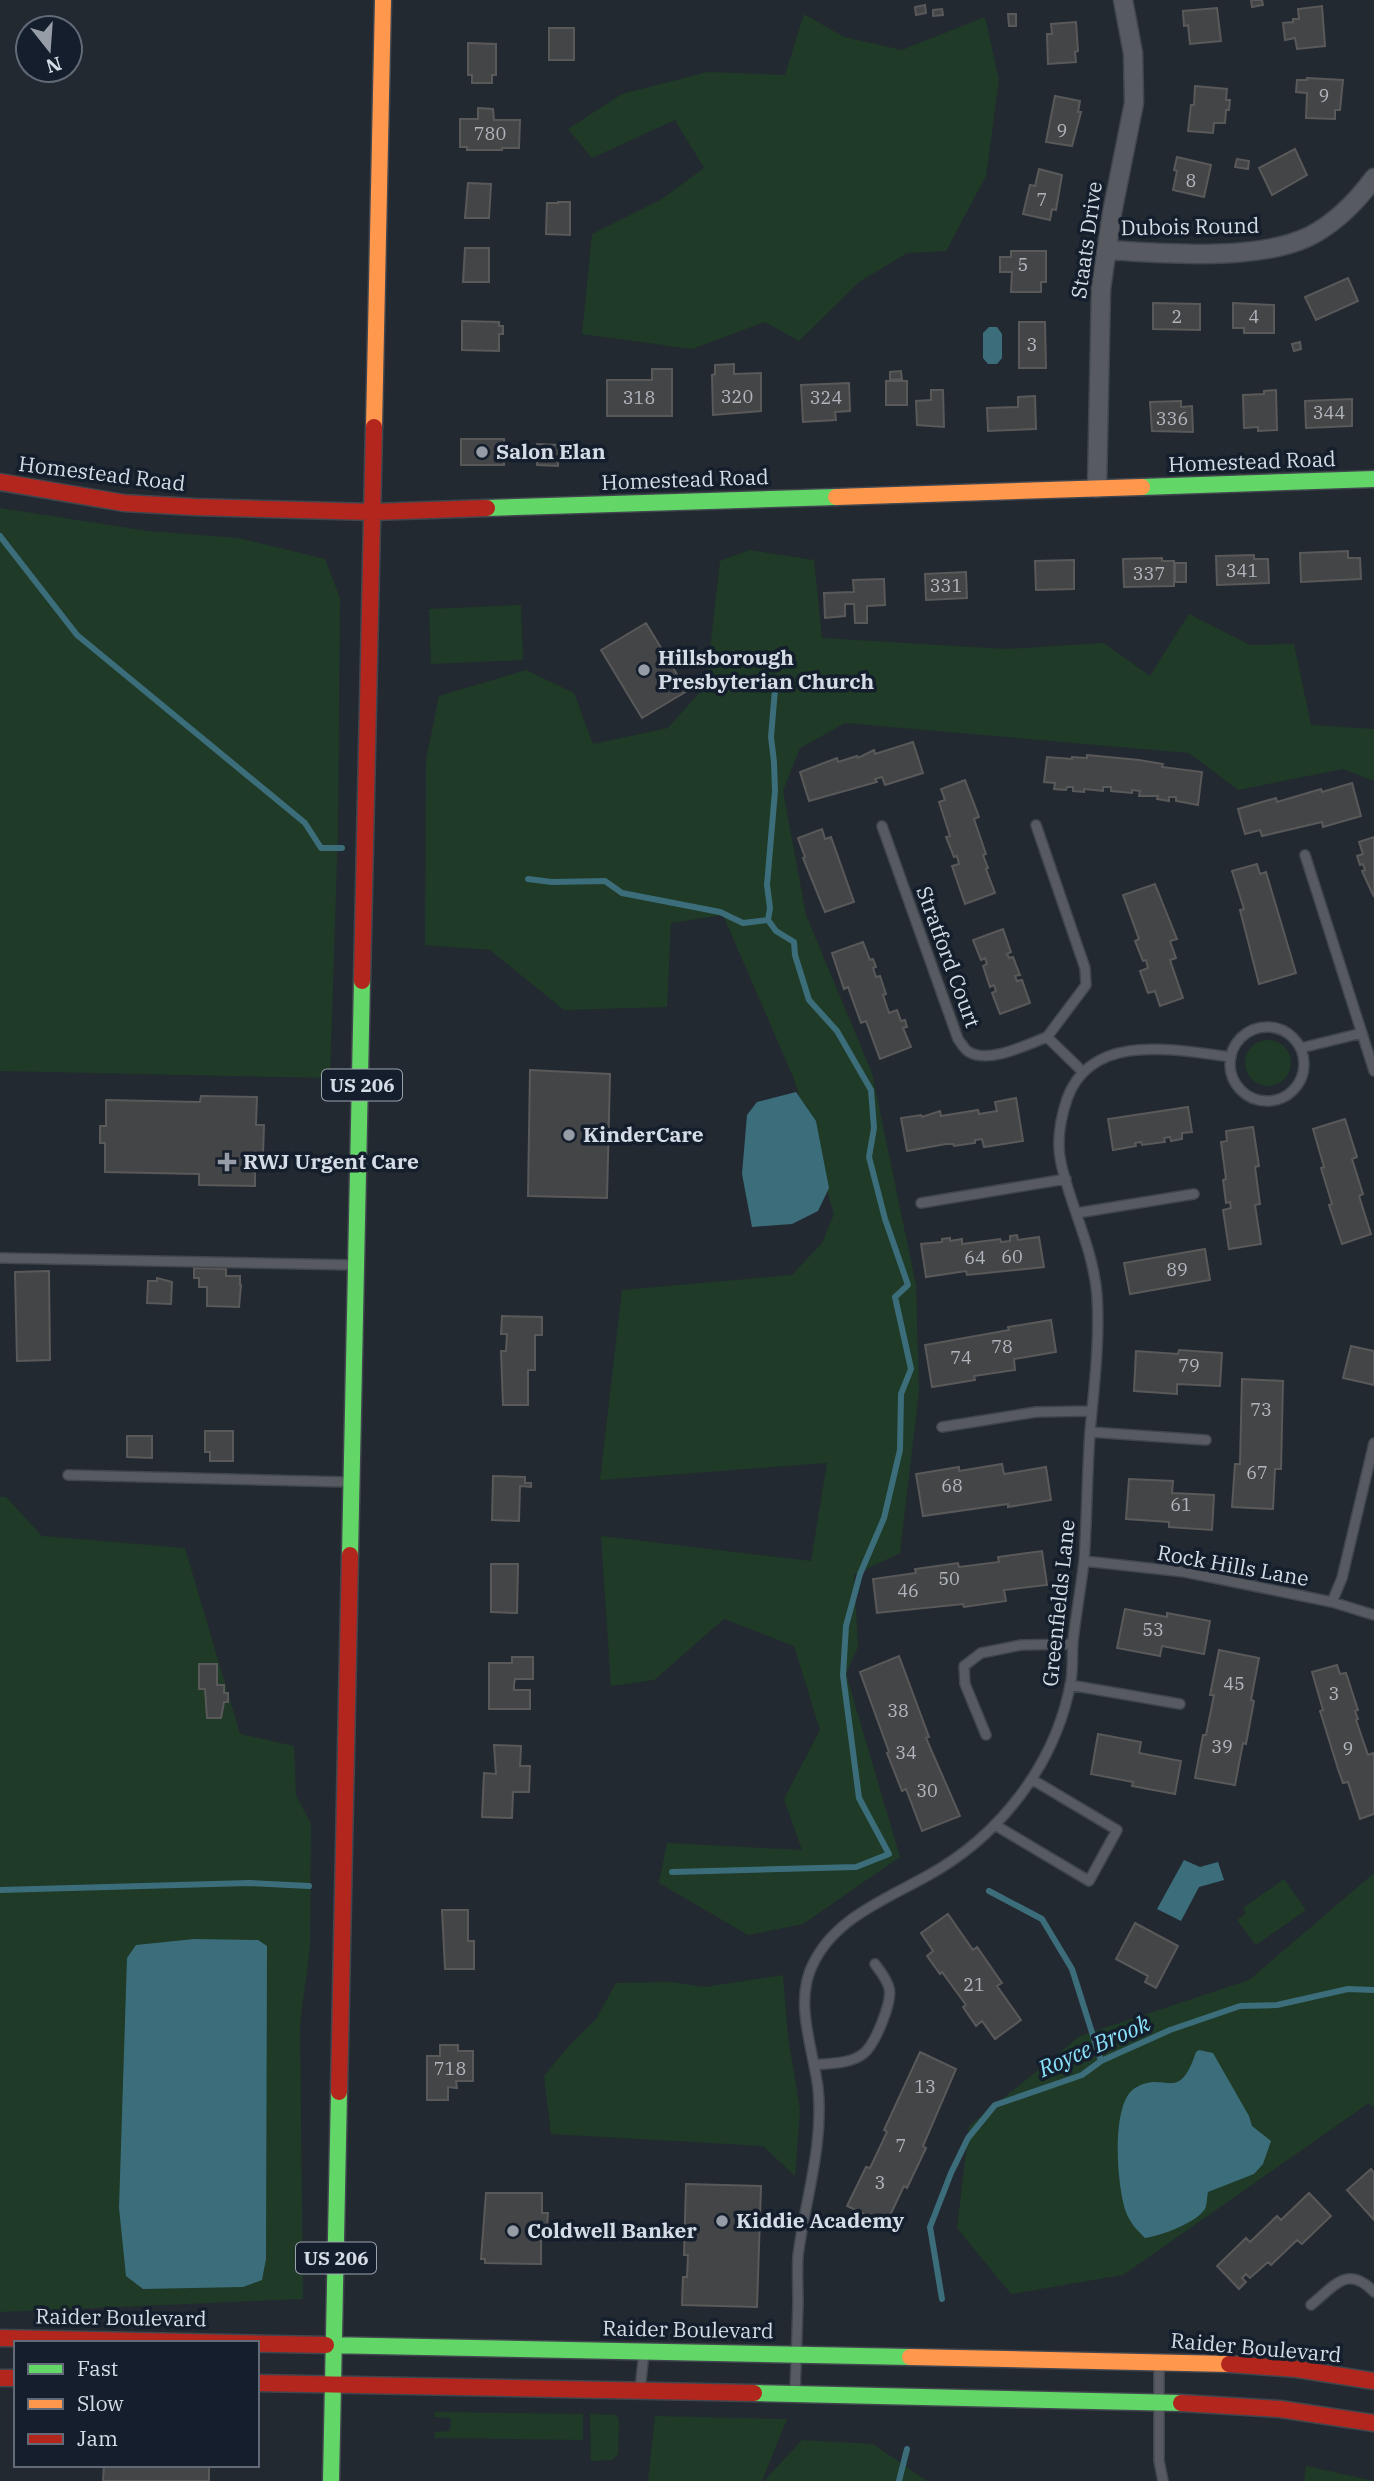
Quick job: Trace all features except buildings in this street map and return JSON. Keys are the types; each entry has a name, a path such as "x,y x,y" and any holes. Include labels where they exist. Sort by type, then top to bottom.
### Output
{"street":[{"name":"US 206","path":"331,2481 383,0"},
{"name":"Staats Drive","path":"1097,488 1101,289 1115,193 1135,103 1133,53 1123,0"},
{"name":"Dubois Round","path":"1107,250 1260,251 1286,246 1333,221 1357,200 1374,178"},
{"name":"Homestead Road","path":"0,482 124,503 373,512 1374,479"},
{"name":"Raider Boulevard","path":"0,2338 167,2341"},
{"name":"Raider Boulevard","path":"259,2343 1254,2365 1374,2381"},
{"path":"259,2383 1159,2402 1280,2409 1374,2423"}],"lane":[{"path":"1036,825 1085,968 1086,985 1047,1037 1083,1072 1109,1057 1134,1049 1156,1048 1231,1057"},
{"name":"Stratford Court","path":"881,826 958,1039 968,1052 982,1056 1001,1053 1047,1037"},
{"path":"1305,856 1374,1071"},
{"path":"1275,1027 1286,1031 1295,1038 1301,1048 1303,1073 1298,1084 1278,1099 1265,1101 1253,1098 1242,1091 1234,1081 1230,1069 1234,1046 1242,1036 1252,1030 1275,1027"},
{"path":"1301,1048 1362,1033"},
{"name":"Greenfields Lane","path":"795,2395 798,2258 819,2126 818,2093 806,2018 805,1988 811,1965 829,1937 856,1915 940,1869 979,1841 995,1825 1033,1780 1052,1740 1070,1685 1083,1561 1098,1335 1096,1292 1090,1255 1066,1179 1058,1143 1061,1117 1070,1090 1083,1072"},
{"path":"921,1203 1066,1179"},
{"path":"1077,1213 1194,1194"},
{"path":"0,1258 358,1265"},
{"path":"942,1427 1036,1412 1092,1412"},
{"path":"1090,1432 1206,1440"},
{"path":"1332,1602 1342,1578 1374,1443"},
{"path":"68,1475 353,1482"},
{"name":"Rock Hills Lane","path":"1083,1561 1185,1572 1332,1602 1374,1615"},
{"path":"986,1735 965,1684 964,1666 981,1653 1021,1645 1073,1644"},
{"path":"1070,1685 1180,1704"},
{"path":"995,1825 1090,1881 1117,1830 1033,1780"},
{"path":"814,2064 852,2060 865,2053 874,2040 891,1998 889,1986 875,1964"},
{"path":"1311,2305 1343,2279 1354,2277 1374,2292"},
{"path":"640,2392 644,2350"},
{"path":"1159,2362 1159,2461 1163,2481"}],"green space":[{"path":"804,14 844,37 902,50 985,17 999,80 986,176 946,251 907,253 859,282 799,341 765,322 692,349 582,334 592,234 662,199 704,168 675,120 592,158 568,129 622,94 708,72 785,75"},
{"path":"0,508 148,531 238,538 325,559 340,598 338,830 330,1078 0,1071"},
{"path":"749,550 814,560 822,638 1006,649 1104,643 1150,676 1189,614 1250,645 1294,644 1311,725 1374,729 1374,781 1343,769 1238,790 1189,753 845,723 800,748 783,791 806,915 872,1073 916,1285 919,1391 900,1553 854,1575 858,1647 846,1674 900,1857 803,1924 748,1935 659,1883 667,1843 802,1850 784,1799 820,1730 794,1646 724,1619 654,1680 611,1686 601,1536 811,1561 827,1463 600,1480 622,1290 792,1275 822,1243 834,1214 794,1079 723,915 671,923 667,1007 564,1010 490,950 425,945 426,760 439,696 526,670 574,693 593,744 668,728 706,685 720,561"},
{"path":"521,605 523,660 431,664 429,609"},
{"path":"1268,1040 1284,1047 1291,1063 1284,1079 1268,1086 1252,1079 1245,1063 1252,1047"},
{"path":"0,1497 6,1497 42,1536 185,1548 240,1734 294,1746 296,1795 311,1824 310,1947 300,2024 303,2299 0,2312"},
{"path":"1374,1873 1374,2108 1369,2103 1123,2275 1011,2294 957,2228 969,2126 1080,2036 1249,1980"},
{"path":"1284,1879 1306,1910 1256,1945 1237,1920 1246,1913 1243,1908"},
{"path":"783,1975 788,2037 800,2110 795,2176 763,2146 551,2134 544,2076 596,2019 616,1983 672,1982 704,1987"},
{"path":"435,2412 583,2414 583,2440 435,2438 435,2432 450,2431 451,2418 434,2417"},
{"path":"590,2414 617,2415 618,2454 612,2460 591,2461"},
{"path":"655,2416 787,2419 762,2481 648,2481"},
{"path":"802,2440 873,2444 927,2481 764,2481"},
{"path":"1307,2466 1374,2481 1304,2481"}],"water":[{"path":"989,327 997,327 1002,334 1002,358 997,364 988,364 983,358 983,333"},
{"path":"796,1092 816,1121 829,1188 818,1211 792,1224 752,1227 742,1174 747,1115 757,1102"},
{"path":"1184,1860 1200,1867 1218,1862 1224,1880 1199,1887 1181,1921 1157,1909"},
{"path":"194,1939 258,1940 267,1946 266,2259 262,2280 243,2287 143,2289 126,2276 119,2208 127,1958 136,1945"},
{"path":"1199,2050 1213,2053 1252,2126 1271,2141 1263,2164 1254,2174 1208,2192 1205,2209 1186,2224 1145,2238 1126,2212 1120,2185 1118,2147 1122,2110 1127,2097 1135,2088 1146,2083 1177,2082 1183,2078"}],"waterway":[{"path":"0,536 77,635 305,823 321,848 342,848"},
{"path":"672,1872 856,1867 889,1854 859,1798 843,1675 846,1626 860,1574 884,1518 900,1450 901,1394 911,1369 895,1297 908,1285 885,1219 869,1157 874,1128 871,1090 837,1031 809,1000 795,955 794,942 776,931 768,920 770,908 767,885 775,791 771,737 775,689"},
{"path":"528,879 552,882 605,881 622,893 720,912 743,923 768,920"},
{"path":"0,1890 249,1883 309,1886"},
{"path":"989,1891 1042,1919 1072,1969 1101,2061"},
{"name":"Royce Brook","path":"942,2299 930,2227 968,2138 995,2105 1082,2075 1101,2061 1170,2030 1240,2006 1277,2005 1348,1989 1374,1990"},
{"name":"Royce Brook","path":"899,2481 907,2449"}],"traffic: fast":[{"path":"1142,487 1374,479"},
{"path":"487,508 836,497"},
{"path":"350,1555 362,981"},
{"path":"331,2481 339,2092"},
{"path":"326,2345 910,2357"},
{"path":"754,2393 1181,2403"}],"traffic: slow":[{"path":"374,427 383,0"},
{"path":"836,497 1142,487"},
{"path":"910,2357 1229,2364"}],"traffic: jam":[{"path":"362,981 374,427"},
{"path":"0,482 124,503 195,507 373,512 487,508"},
{"path":"339,2092 350,1555"},
{"path":"0,2338 140,2341"},
{"path":"259,2344 326,2345"},
{"path":"1229,2364 1297,2369 1374,2381"},
{"path":"0,2378 14,2378"},
{"path":"259,2383 754,2393"},
{"path":"1181,2403 1280,2409 1374,2423"}],"place":[{"name":"Salon Elan","path":"482,452"},
{"name":"Hillsborough Presbyterian Church","path":"644,670"},
{"name":"KinderCare","path":"569,1135"},
{"name":"RWJ Urgent Care","path":"227,1162"},
{"name":"Kiddie Academy","path":"722,2221"},
{"name":"Coldwell Banker","path":"513,2231"}]}
